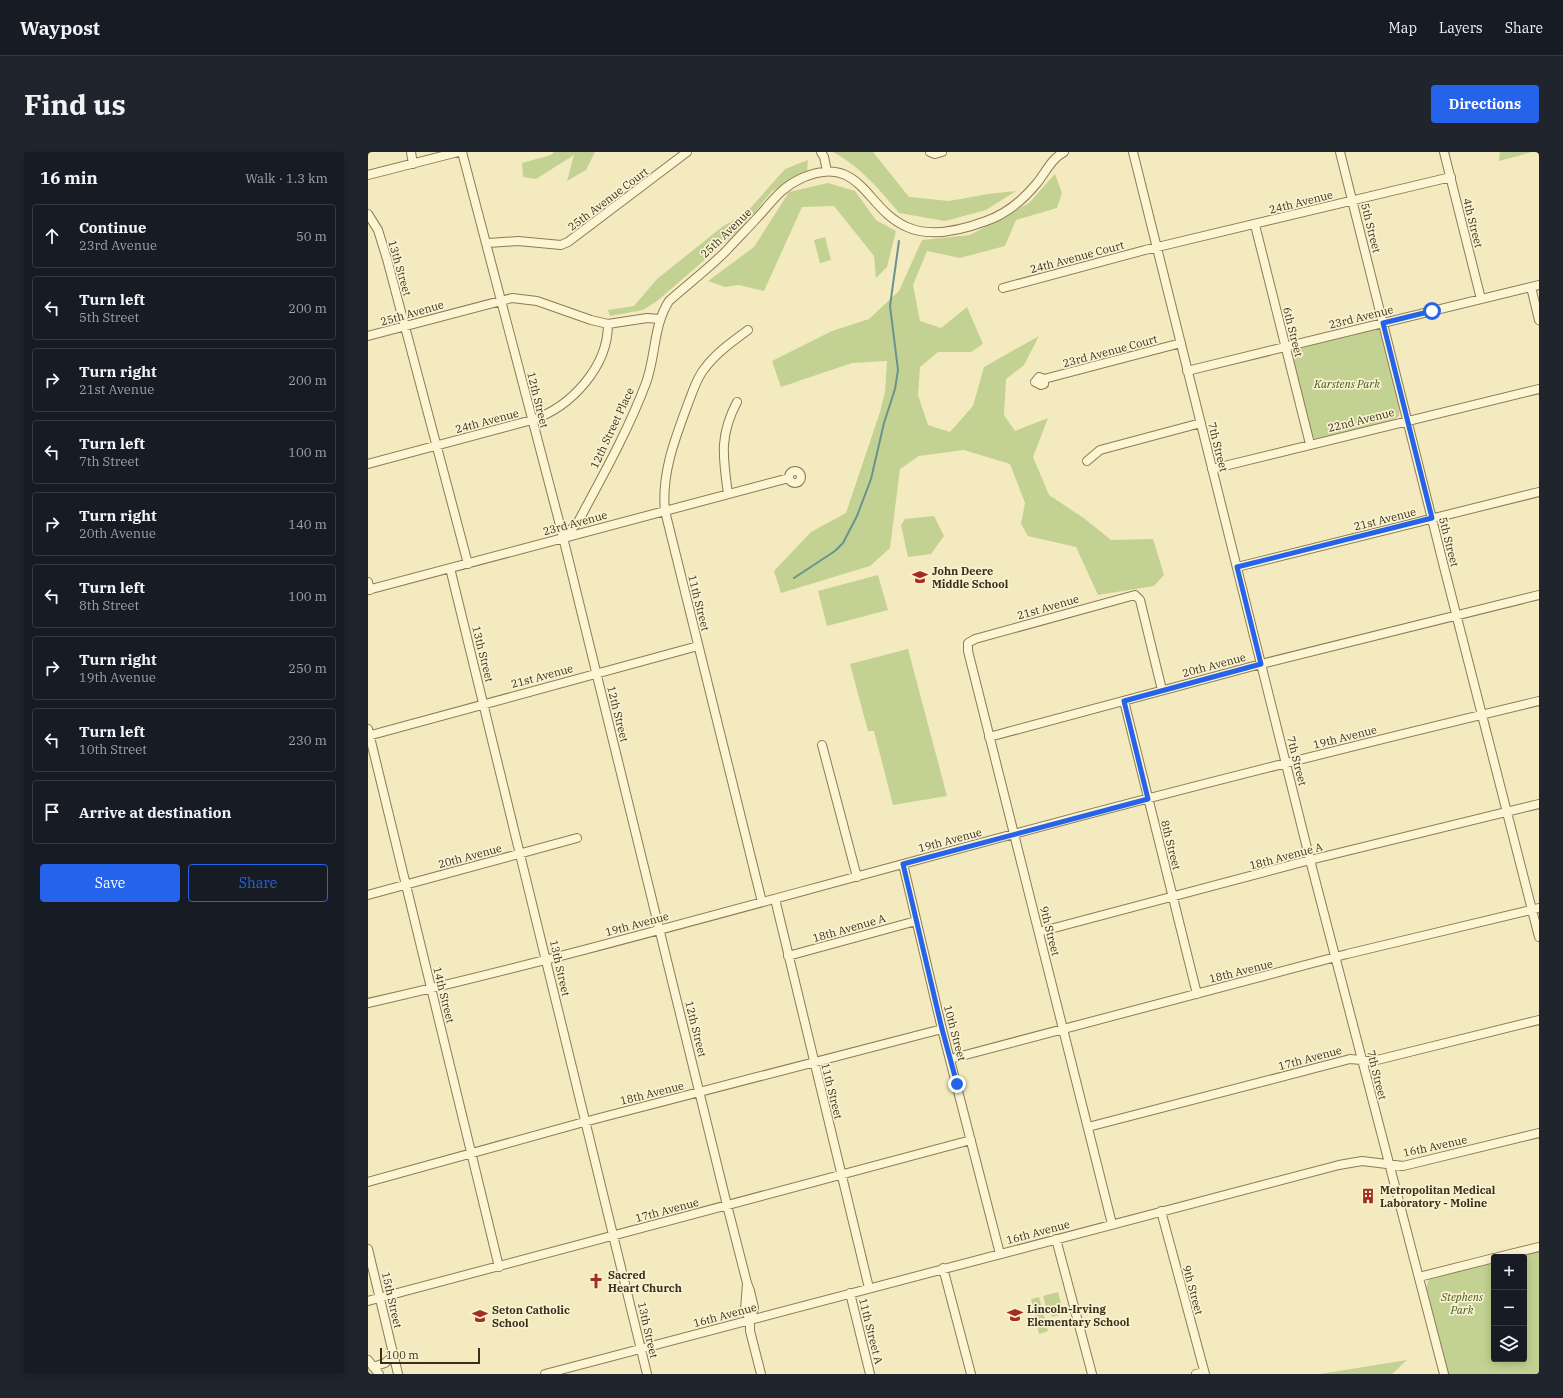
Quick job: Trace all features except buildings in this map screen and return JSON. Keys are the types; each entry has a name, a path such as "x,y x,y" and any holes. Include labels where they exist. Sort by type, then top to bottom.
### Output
{"street":[{"path":"411,152 413,164"},
{"path":"368,175 458,152"},
{"name":"12th Street","path":"462,152 488,243 563,538 727,1206 750,1291 754,1308 750,1320 750,1331 761,1374"},
{"name":"25th Avenue Court","path":"488,243 518,241 561,245 568,242 687,152"},
{"path":"821,152 824,157 827,171"},
{"path":"930,152 935,154 942,152"},
{"name":"7th Street","path":"1133,152 1310,860 1444,1374"},
{"name":"5th Street","path":"1340,152 1507,812 1536,908 1539,937"},
{"name":"4th Street","path":"1444,152 1481,298"},
{"name":"25th Avenue","path":"368,336 502,300 526,299 537,301 591,320 608,324 647,318 660,319 670,302 734,242 780,191 803,177 827,171 843,173 857,180 887,215 906,227 922,232 936,233 986,221 1002,213 1025,197 1045,173 1051,162 1060,153"},
{"name":"24th Avenue","path":"1157,248 1451,177"},
{"name":"13th Street","path":"368,214 378,230 406,327 468,564"},
{"name":"6th Street","path":"1255,225 1310,444"},
{"name":"24th Avenue Court","path":"1003,288 1157,248"},
{"path":"1535,286 1539,320"},
{"name":"23rd Avenue","path":"1188,371 1535,286"},
{"name":"12th Street Place","path":"563,538 578,522 636,406 646,380 660,319"},
{"name":"24th Avenue","path":"368,464 532,420 550,413 564,403 589,377 602,355 607,338 608,324"},
{"name":"11th Street","path":"748,330 713,358 704,369 694,389 670,458 664,500 665,511 762,902"},
{"name":"23rd Avenue Court","path":"1044,379 1181,343"},
{"name":"22nd Avenue","path":"1212,469 1539,389"},
{"path":"728,494 723,447 724,434 737,402"},
{"path":"1087,461 1100,450 1201,424"},
{"name":"23rd Avenue","path":"369,587 468,564 789,478"},
{"name":"21st Avenue","path":"1237,567 1539,492"},
{"name":"13th Street","path":"450,568 547,960 584,1122 614,1235 647,1374"},
{"name":"21st Avenue","path":"968,643 975,639 1136,595 1140,600 1162,690"},
{"name":"20th Avenue","path":"989,737 1261,664 1539,595"},
{"name":"9th Street","path":"968,643 968,651 989,737 1112,1224"},
{"name":"21st Avenue","path":"368,733 698,646"},
{"name":"8th Street","path":"1124,701 1197,994"},
{"name":"19th Avenue","path":"368,1003 547,960 1286,763 1539,701"},
{"name":"14th Street","path":"368,733 499,1267"},
{"path":"822,745 857,877"},
{"name":"18th Avenue A","path":"1039,932 1310,860 1539,804"},
{"name":"20th Avenue","path":"368,895 577,838"},
{"name":"10th Street","path":"903,864 942,1029 1000,1254"},
{"name":"11th Street","path":"775,899 869,1288"},
{"name":"18th Avenue","path":"950,1059 1336,958 1536,908"},
{"name":"18th Avenue A","path":"788,956 916,921"},
{"name":"17th Avenue","path":"1088,1127 1350,1059 1373,1061 1539,1020"},
{"name":"18th Avenue","path":"368,1182 584,1122 942,1029"},
{"name":"16th Avenue","path":"545,1374 943,1268 1353,1162 1368,1161 1403,1166 1539,1133"},
{"name":"17th Avenue","path":"368,1301 971,1140"},
{"name":"9th Street","path":"1161,1211 1202,1373"},
{"path":"1056,1239 1092,1374"},
{"path":"1510,1254 1539,1247"},
{"name":"15th Street","path":"368,1249 398,1374"},
{"path":"1419,1278 1491,1259"},
{"path":"943,1268 971,1374"},
{"name":"11th Street A","path":"850,1293 870,1374"},
{"path":"371,1363 386,1363 393,1356"},
{"path":"371,1363 379,1374"}],"green space":[{"path":"554,152 595,152 586,170 567,181 574,155 536,179 523,177 522,163 551,155"},
{"path":"833,152 873,152 909,197 949,201 1016,191 986,210 945,221 899,213 877,187 861,172"},
{"path":"1500,152 1532,152 1499,161"},
{"path":"808,160 807,171 772,191 745,225 657,301 643,310 610,316 608,310 634,306 657,279 722,227 746,213 785,169"},
{"path":"1055,174 1062,193 1057,208 1016,220 1005,246 960,258 927,251 913,285 920,321 941,328 967,307 983,344 971,352 938,352 920,367 918,395 928,425 950,432 973,406 984,367 1039,336 1024,365 1006,379 1004,415 1015,431 1048,418 1033,457 1049,495 1085,519 1111,540 1153,539 1164,575 1154,586 1098,595 1076,547 1028,536 1021,524 1025,503 1010,464 964,450 919,456 900,469 890,548 870,566 781,593 774,571 811,532 846,513 880,412 885,392 887,361 852,363 781,387 772,361 832,331 869,319 899,291 922,240 970,235 1029,203"},
{"path":"828,183 855,191 876,220 896,231 887,267 876,278 874,256 834,206 802,207 764,291 739,285 725,287 708,281 754,247 789,192"},
{"path":"825,237 831,260 820,263 814,240"},
{"name":"Karstens Park","path":"1374,329 1381,331 1400,408 1399,416 1394,419 1315,439 1312,435 1292,353 1293,350"},
{"path":"934,516 944,536 931,554 908,557 901,525 905,519"},
{"path":"878,575 888,610 827,626 818,591"},
{"path":"908,649 947,796 893,805 874,731 868,731 850,664"},
{"name":"Stephens Park","path":"1539,1250 1539,1374 1448,1374 1426,1288 1429,1279 1491,1263 1491,1362 1527,1362 1527,1254 1524,1254"},
{"path":"1058,1292 1064,1314 1052,1317 1051,1313 1048,1314 1043,1296"},
{"path":"1039,1297 1048,1331 1039,1334 1031,1299"},
{"path":"1407,1360 1392,1374 1320,1374"}],"waterway":[{"path":"794,578 835,551 843,543 857,516 871,479 884,423 895,389 898,370 890,306 899,241"}],"place":[{"name":"John Deere Middle School","path":"920,577"},
{"name":"Metropolitan Medical Laboratory - Moline","path":"1368,1196"},
{"name":"Sacred Heart Church","path":"596,1281"},
{"name":"Lincoln-Irving Elementary School","path":"1015,1315"},
{"name":"Seton Catholic School","path":"480,1316"}],"route":[{"path":"957,1084 942,1029 903,864 1148,799 1124,701 1261,664 1237,567 1432,518 1421,469 1383,323 1432,311"}]}
